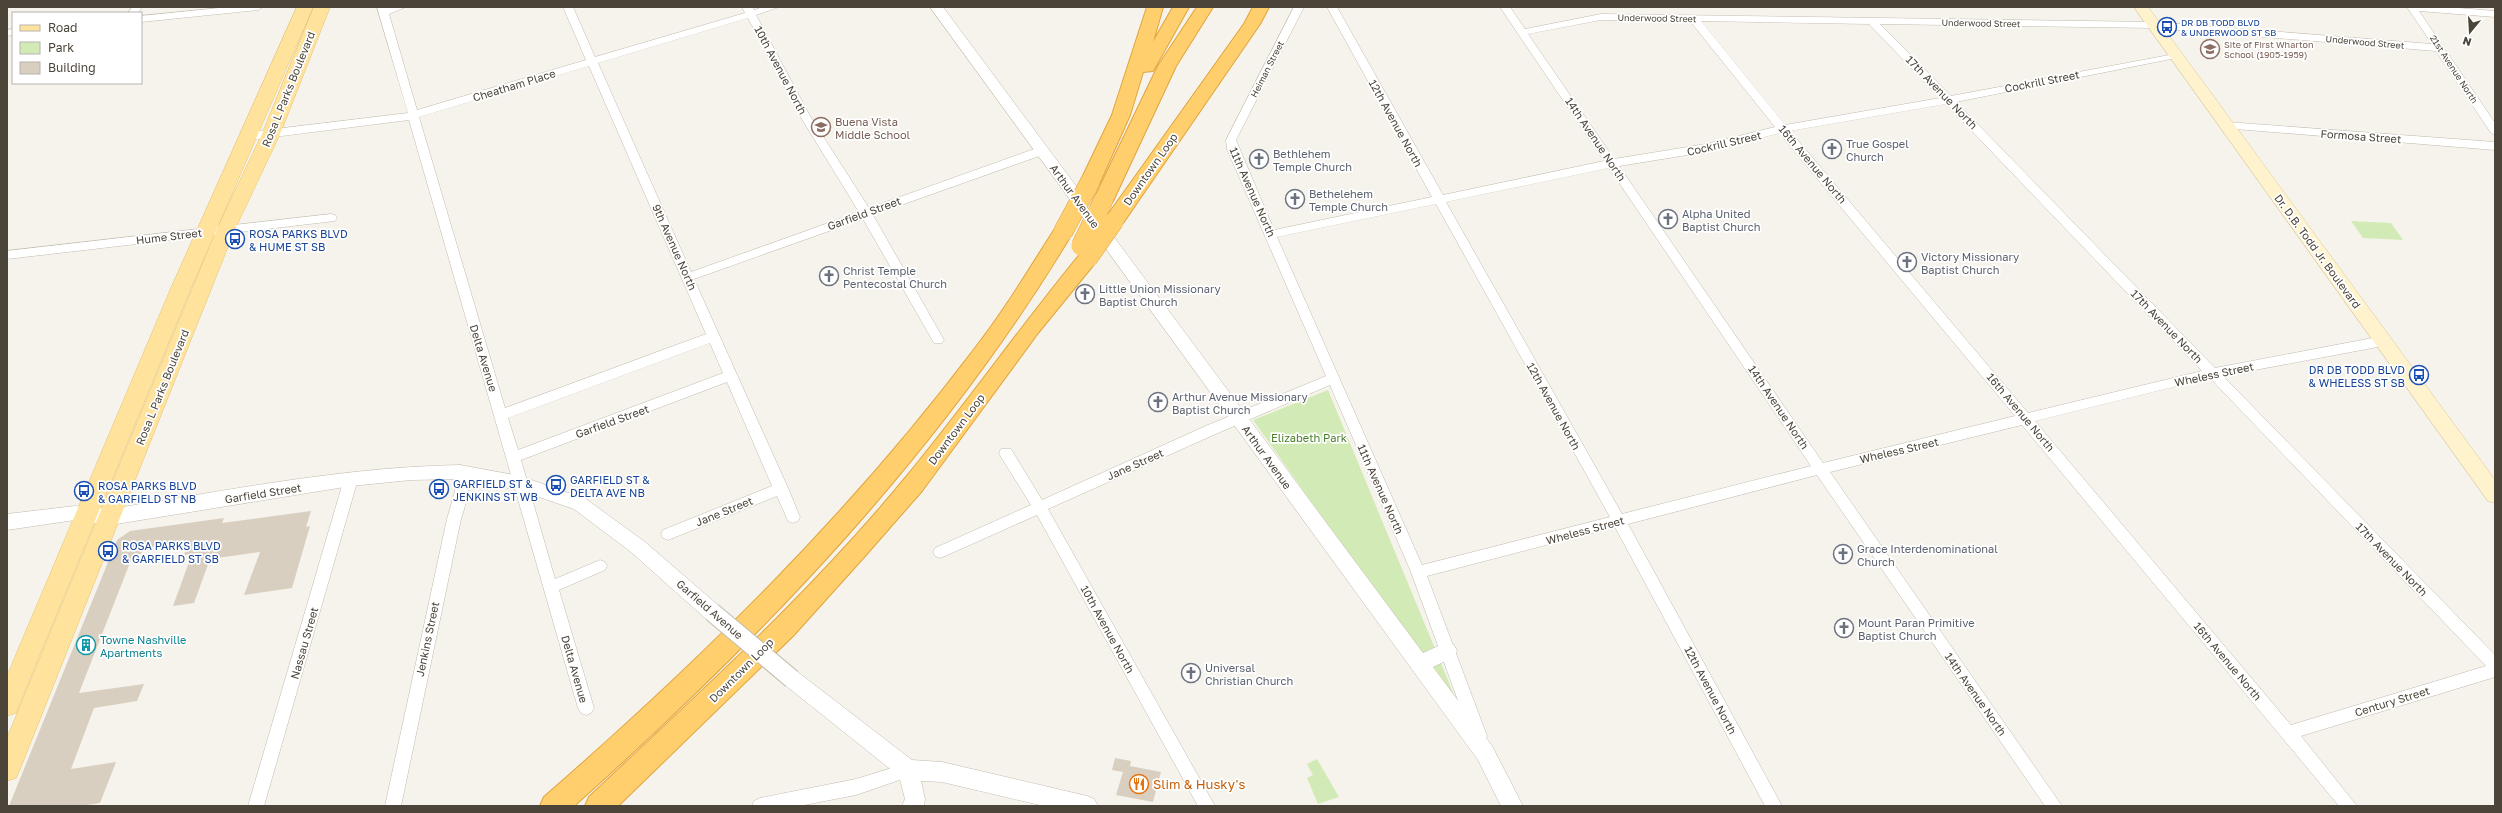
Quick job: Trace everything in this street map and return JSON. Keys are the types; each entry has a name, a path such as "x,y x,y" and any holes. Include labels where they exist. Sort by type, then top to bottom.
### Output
{"highway":[{"path":"1121,115 1154,7"},
{"path":"554,806 614,754 772,601 867,499 981,356 1063,232 1090,182 1121,115 1181,7"},
{"path":"1085,252 1103,201 1167,66 1205,7"},
{"name":"Downtown Loop","path":"599,806 784,628 857,550 914,484 1031,328 1085,252 1114,221 1252,24 1261,7"}],"main road":[{"name":"Rosa L Parks Boulevard","path":"7,769 110,517 216,230 249,136 305,7"},
{"name":"Rosa L Parks Boulevard","path":"7,705 86,516 216,230 270,134 322,7"},
{"name":"Dr. D.B. Todd Jr. Boulevard","path":"2142,7 2382,341 2495,495"}],"street":[{"path":"142,19 258,7"},
{"path":"383,9 402,7"},
{"name":"9th Avenue North","path":"568,7 793,517"},
{"name":"Cheatham Place","path":"249,136 403,118 592,61 749,10 774,7"},
{"name":"Arthur Avenue","path":"936,7 1485,753"},
{"name":"Heiman Street","path":"1235,130 1299,7"},
{"name":"12th Avenue North","path":"1332,7 1619,521 1774,806"},
{"name":"14th Avenue North","path":"1505,7 1613,163 1820,469 2054,806"},
{"path":"1814,7 1820,20"},
{"path":"2412,7 2495,14"},
{"name":"21st Avenue North","path":"2412,7 2441,48 2495,131"},
{"name":"Delta Avenue","path":"383,9 515,457 520,483 552,587 586,708"},
{"name":"10th Avenue North","path":"749,10 805,116 865,212 938,340"},
{"name":"Underwood Street","path":"1522,32 1637,12 1693,18 2155,25 2441,48"},
{"name":"16th Avenue North","path":"1693,18 1783,129 2027,419 2348,806"},
{"name":"17th Avenue North","path":"1872,21 1951,100 2212,373 2495,664"},
{"name":"Cockrill Street","path":"1272,234 1613,163 1706,148 1783,129 1951,100 2176,55"},
{"name":"Formosa Street","path":"2227,126 2495,146"},
{"name":"11th Avenue North","path":"1235,130 1231,140 1233,149 1272,234 1332,379 1418,572 1485,753 1512,806"},
{"name":"Garfield Street","path":"688,277 865,212 1041,151"},
{"name":"Hume Street","path":"7,255 331,218"},
{"path":"502,415 714,336"},
{"name":"Wheless Street","path":"1418,572 1820,469 2212,373 2382,341"},
{"name":"Garfield Street","path":"515,457 731,376"},
{"name":"Jane Street","path":"940,552 1039,506 1238,418 1332,379"},
{"name":"10th Avenue North","path":"1006,453 1039,506 1207,806"},
{"name":"Garfield Street","path":"7,522 75,513 86,516 110,517 351,480 411,473 460,472 520,483"},
{"name":"Jenkins Street","path":"393,806 439,587 462,491 460,472"},
{"name":"Nassau Street","path":"256,806 351,480"},
{"name":"Garfield Avenue","path":"520,483 580,504 638,547 792,680 908,770"},
{"name":"Jane Street","path":"668,534 781,488"},
{"path":"552,587 600,566"},
{"path":"1420,664 1447,651"},
{"name":"Century Street","path":"2288,733 2495,670"},
{"path":"908,770 915,799 913,806"},
{"path":"760,806 856,787 908,770 942,772 1087,806"}],"green space":[{"path":"2351,221 2391,223 2403,240 2363,238"},
{"name":"Elizabeth Park","path":"1328,390 1462,714 1253,420"},
{"path":"1317,759 1339,797 1318,804 1307,778 1313,775 1307,764"}],"building":[{"name":"Towne Nashville Apartments","path":"311,511 306,527 310,526 292,588 244,595 260,552 210,559 194,603 173,606 192,554 184,555 189,542 143,548 141,554 133,555 79,693 144,684 137,701 94,708 71,769 116,762 100,803 81,806 9,806 117,540 130,531 224,518 222,523"},
{"name":"Slim & Husky's","path":"1115,758 1131,761 1130,766 1161,772 1153,802 1116,795 1123,772 1112,770"}],"place":[{"name":"DR DB TODD BLVD & UNDERWOOD ST SB","path":"2167,27"},
{"name":"Site of First Wharton School (1905-1959)","path":"2210,49"},
{"name":"Buena Vista Middle School","path":"821,127"},
{"name":"True Gospel Church","path":"1832,149"},
{"name":"Bethlehem Temple Church","path":"1259,159"},
{"name":"Bethelehem Temple Church","path":"1295,199"},
{"name":"Alpha United Baptist Church","path":"1668,219"},
{"name":"ROSA PARKS BLVD & HUME ST SB","path":"235,239"},
{"name":"Victory Missionary Baptist Church","path":"1907,262"},
{"name":"Christ Temple Pentecostal Church","path":"829,276"},
{"name":"Little Union Missionary Baptist Church","path":"1085,294"},
{"name":"DR DB TODD BLVD & WHELESS ST SB","path":"2419,375"},
{"name":"Arthur Avenue Missionary Baptist Church","path":"1158,402"},
{"name":"GARFIELD ST & DELTA AVE NB","path":"556,485"},
{"name":"GARFIELD ST & JENKINS ST WB","path":"439,489"},
{"name":"ROSA PARKS BLVD & GARFIELD ST NB","path":"84,491"},
{"name":"ROSA PARKS BLVD & GARFIELD ST SB","path":"108,551"},
{"name":"Grace Interdenominational Church","path":"1843,554"},
{"name":"Mount Paran Primitive Baptist Church","path":"1844,628"},
{"name":"Towne Nashville Apartments","path":"86,645"},
{"name":"Universal Christian Church","path":"1191,673"},
{"name":"Slim & Husky's","path":"1139,784"}]}
